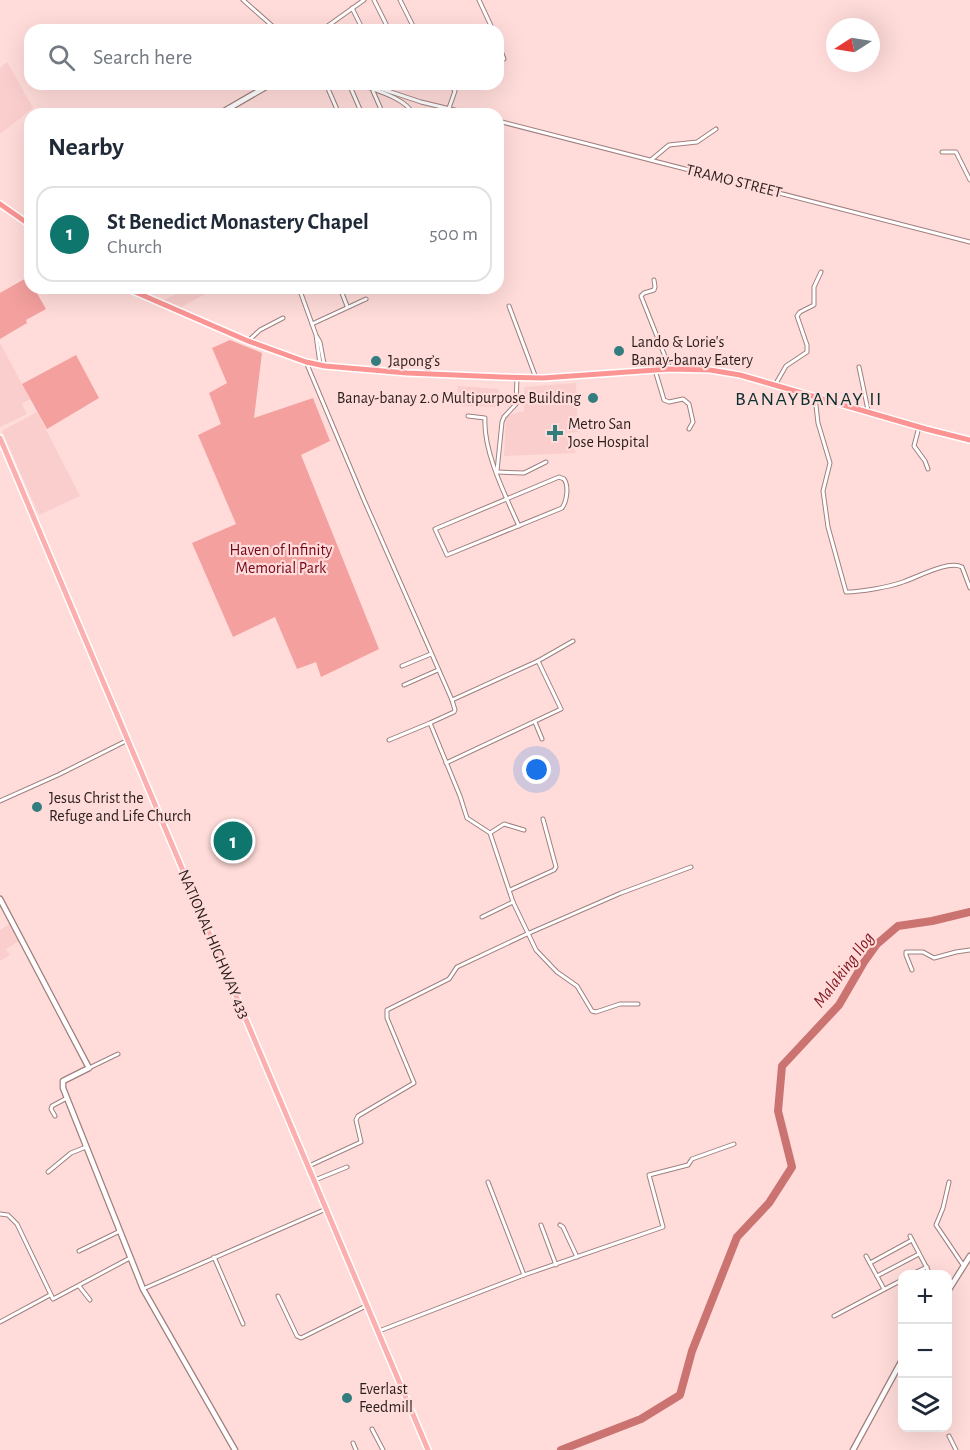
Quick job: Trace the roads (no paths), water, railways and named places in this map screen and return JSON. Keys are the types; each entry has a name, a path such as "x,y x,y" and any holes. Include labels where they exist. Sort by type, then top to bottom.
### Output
{"highway":[{"path":"0,204 24,217"},
{"path":"140,294 248,341 322,366 407,373 536,378 654,369 710,370 740,375 970,440"}],"main road":[{"name":"NATIONAL HIGHWAY 433","path":"0,438 428,1450"}],"street":[{"path":"243,0 270,24"},
{"path":"330,24 364,0"},
{"path":"374,0 386,24"},
{"path":"400,0 412,24"},
{"path":"479,0 490,24"},
{"path":"352,8 360,24"},
{"path":"229,108 261,90"},
{"path":"329,90 336,108"},
{"path":"352,90 359,108"},
{"path":"372,90 380,108"},
{"path":"374,90 407,104 409,108"},
{"path":"385,90 421,102 449,108 454,90"},
{"name":"TRAMO STREET","path":"504,123 970,242"},
{"path":"651,160 669,145 697,142 716,129"},
{"path":"942,152 956,152 970,180"},
{"path":"775,385 786,366 807,352 798,316 800,312 814,305 814,287 821,273"},
{"path":"654,280 654,290 644,292 641,296 670,369"},
{"path":"300,294 316,335 322,366"},
{"path":"342,294 347,307"},
{"path":"312,324 366,299"},
{"path":"509,306 536,378"},
{"path":"248,341 260,330 283,318"},
{"path":"306,362 455,710 389,740"},
{"path":"859,367 868,412"},
{"path":"654,369 664,400 669,402 683,399 689,404 693,422 689,429"},
{"path":"497,472 500,428 504,417 516,404 517,377"},
{"path":"815,397 818,423 830,463 823,495 828,527 846,592 902,583 929,572 956,565 962,567 970,588"},
{"path":"468,416 485,418 485,433 497,472 519,526"},
{"path":"919,427 914,446 928,469"},
{"path":"497,472 524,473 546,462"},
{"path":"562,477 567,487 563,507 519,526 447,555 435,529 562,477"},
{"path":"452,700 538,661 573,641"},
{"path":"402,666 431,654"},
{"path":"446,763 561,709 538,661"},
{"path":"404,685 438,670"},
{"path":"535,721 542,740"},
{"path":"430,723 467,818 490,833 513,902 536,950 557,972 577,986 592,1011 620,1004 638,1004"},
{"path":"0,801 128,740"},
{"path":"510,890 556,867 543,819"},
{"path":"490,833 504,825 524,830"},
{"path":"308,1166 361,1142 356,1120 358,1116 414,1083 387,1018 387,1010 449,979 457,967 527,934 621,893 691,867"},
{"path":"0,899 89,1068"},
{"path":"482,917 513,902"},
{"path":"912,970 906,952 923,952 934,958 970,950"},
{"path":"118,1054 63,1081 62,1086 143,1289 235,1450"},
{"path":"55,1116 51,1107 67,1098"},
{"path":"377,1331 524,1275 663,1227 649,1175 688,1165 692,1159 734,1144"},
{"path":"48,1172 73,1152 87,1146"},
{"path":"314,1181 347,1167"},
{"path":"488,1182 524,1275"},
{"path":"949,1182 945,1202 936,1225 963,1265"},
{"path":"143,1289 326,1209"},
{"path":"0,1214 8,1215 16,1224 54,1299 132,1257"},
{"path":"541,1225 556,1265"},
{"path":"560,1225 577,1257"},
{"path":"78,1251 120,1231"},
{"path":"870,1263 911,1238 928,1270"},
{"path":"877,1276 920,1254"},
{"path":"866,1256 884,1289"},
{"path":"952,1284 970,1256"},
{"path":"214,1257 243,1324"},
{"path":"921,1270 927,1267"},
{"path":"834,1316 898,1282"},
{"path":"79,1286 90,1300"},
{"path":"0,1322 50,1295"},
{"path":"278,1296 297,1336 301,1338 366,1306"},
{"path":"853,1450 898,1369"},
{"path":"372,1429 383,1450"},
{"path":"949,1436 956,1450"},
{"path":"353,1443 356,1450"}],"waterway":[{"name":"Malaking Ilog","path":"561,1450 641,1419 680,1395 692,1351 737,1237 769,1203 792,1167 778,1111 782,1066 839,1005 877,944 898,926 970,912"}],"place":[{"name":"Lando & Lorie's Banay-banay Eatery","path":"619,351"},
{"name":"Japong’s","path":"376,361"},
{"name":"Banay-banay 2.0 Multipurpose Building","path":"593,398"},
{"name":"Metro San Jose Hospital","path":"555,433"},
{"name":"Jesus Christ the Refuge and Life Church","path":"37,807"},
{"name":"St Benedict Monastery Chapel","path":"233,841"},
{"name":"Everlast Feedmill","path":"347,1398"}],"district":[{"name":"BANAYBANAY II","path":"809,399"}],"park label":[{"name":"Haven of Infinity Memorial Park","path":"281,559"}]}
